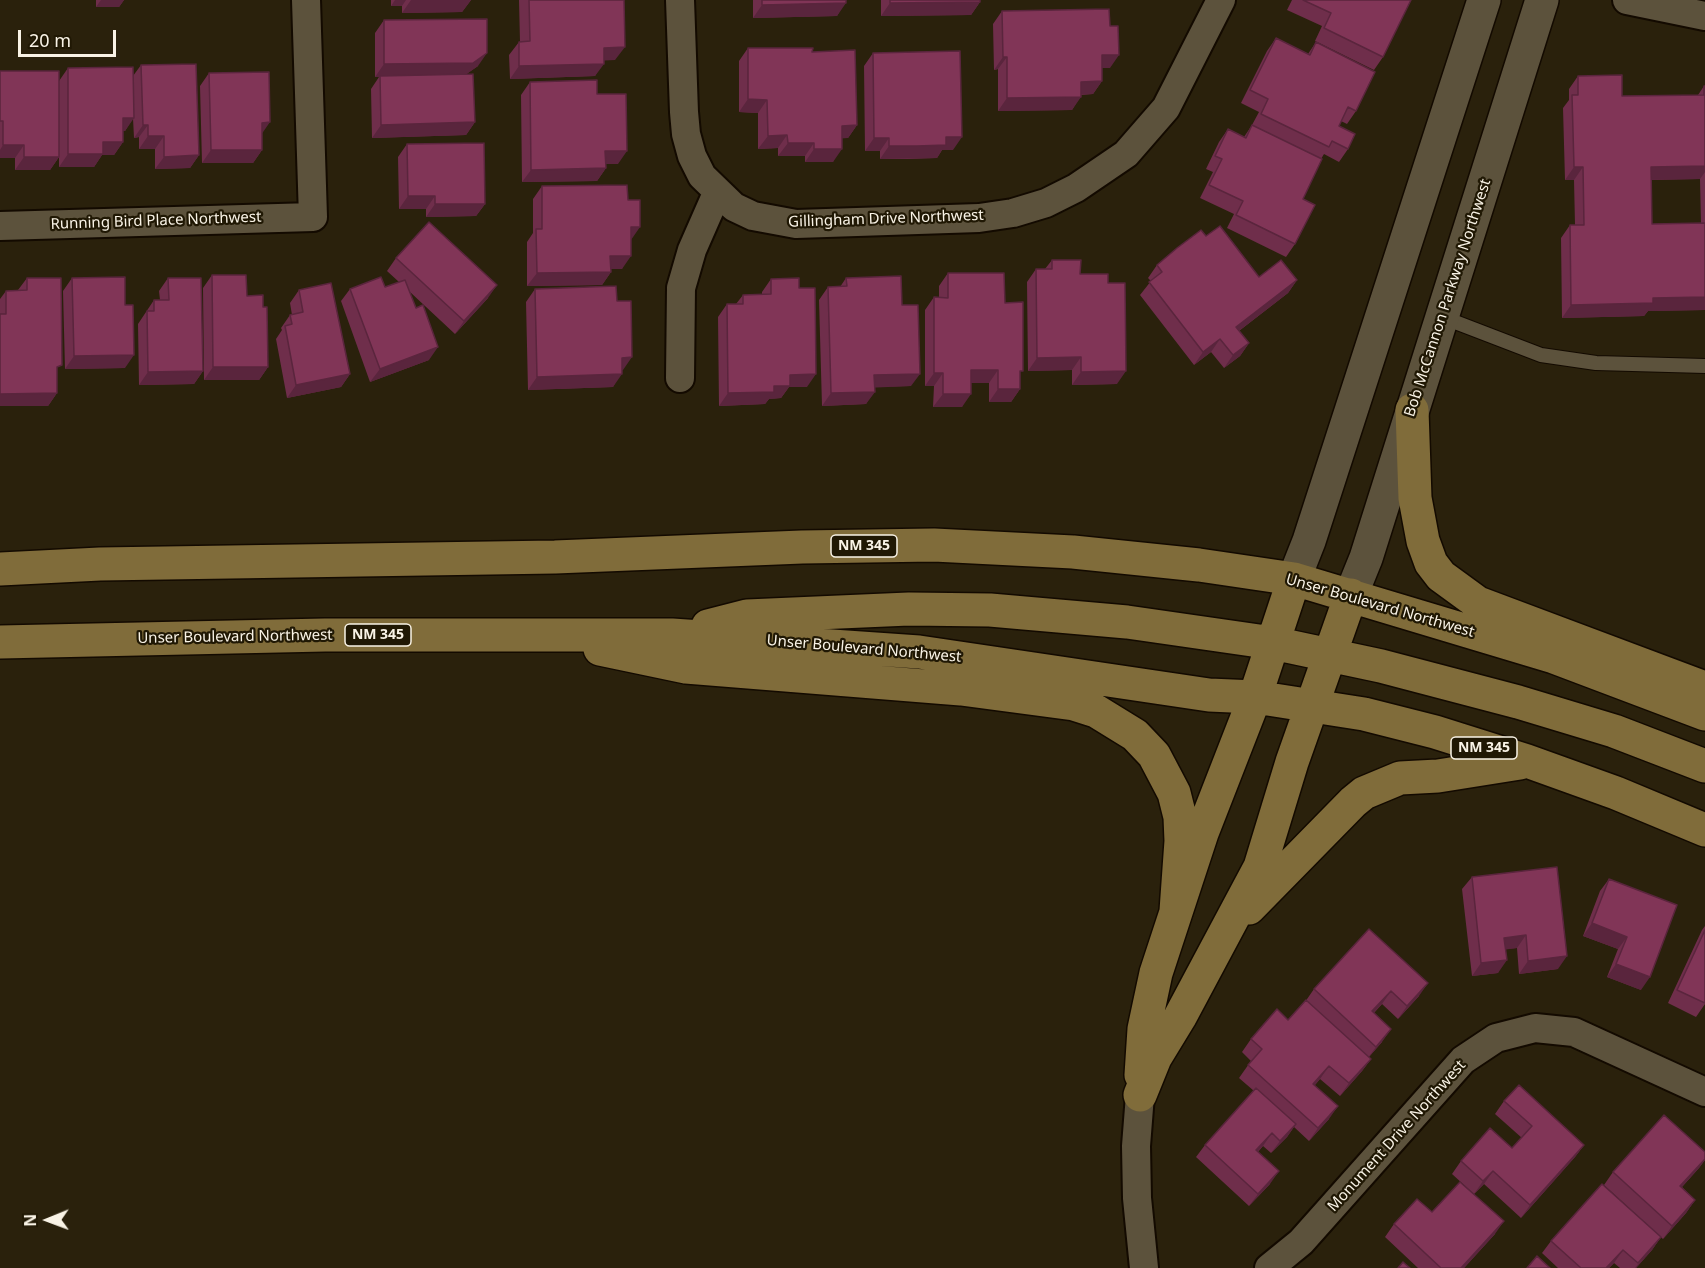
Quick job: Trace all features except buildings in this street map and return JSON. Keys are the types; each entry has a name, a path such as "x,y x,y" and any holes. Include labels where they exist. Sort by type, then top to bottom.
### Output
{"main road":[{"path":"1412,410 1415,498 1423,541 1431,563 1441,576 1478,603 1705,688"},
{"name":"Unser Boulevard Northwest","path":"0,569 100,564 555,557 802,547 934,545 1073,552 1199,565 1294,579 1554,657 1705,714"},
{"path":"1140,1095 1144,1029 1156,973 1202,833 1255,697 1294,579"},
{"path":"1140,1095 1155,1058 1227,931 1260,867 1311,707 1351,595"},
{"path":"672,634 747,616 909,609 1070,616 1273,643 1329,654 1518,702 1614,731 1705,766"},
{"name":"Unser Boulevard Northwest","path":"0,642 325,635 672,634 919,652 1209,695 1255,697 1374,716 1527,762 1616,793 1705,830"},
{"path":"543,636 686,668 961,689 1074,704 1096,711 1116,721 1148,748 1164,771 1174,793 1180,817 1181,841 1176,911"},
{"path":"1227,931 1353,802 1364,794 1400,778 1438,776 1527,762"}],"street":[{"name":"Running Bird Place Northwest","path":"0,226 313,217 306,0"},
{"name":"Gillingham Drive Northwest","path":"680,0 686,134 692,156 702,176 734,207 774,222 945,220 1013,213 1046,202 1091,179 1126,154 1167,108 1221,0"},
{"path":"1294,579 1309,541 1484,0"},
{"name":"Bob McCannon Parkway Northwest","path":"1351,595 1366,558 1542,0"},
{"path":"1627,0 1705,16"},
{"path":"680,378 681,288 692,250 717,193"},
{"name":"Monument Drive Northwest","path":"1269,1268 1301,1242 1463,1060 1496,1038 1535,1028 1574,1032 1705,1092"},
{"path":"1140,1095 1136,1146 1137,1198 1144,1268"}],"lane":[{"path":"1442,317 1541,355 1596,363 1705,366"}]}
